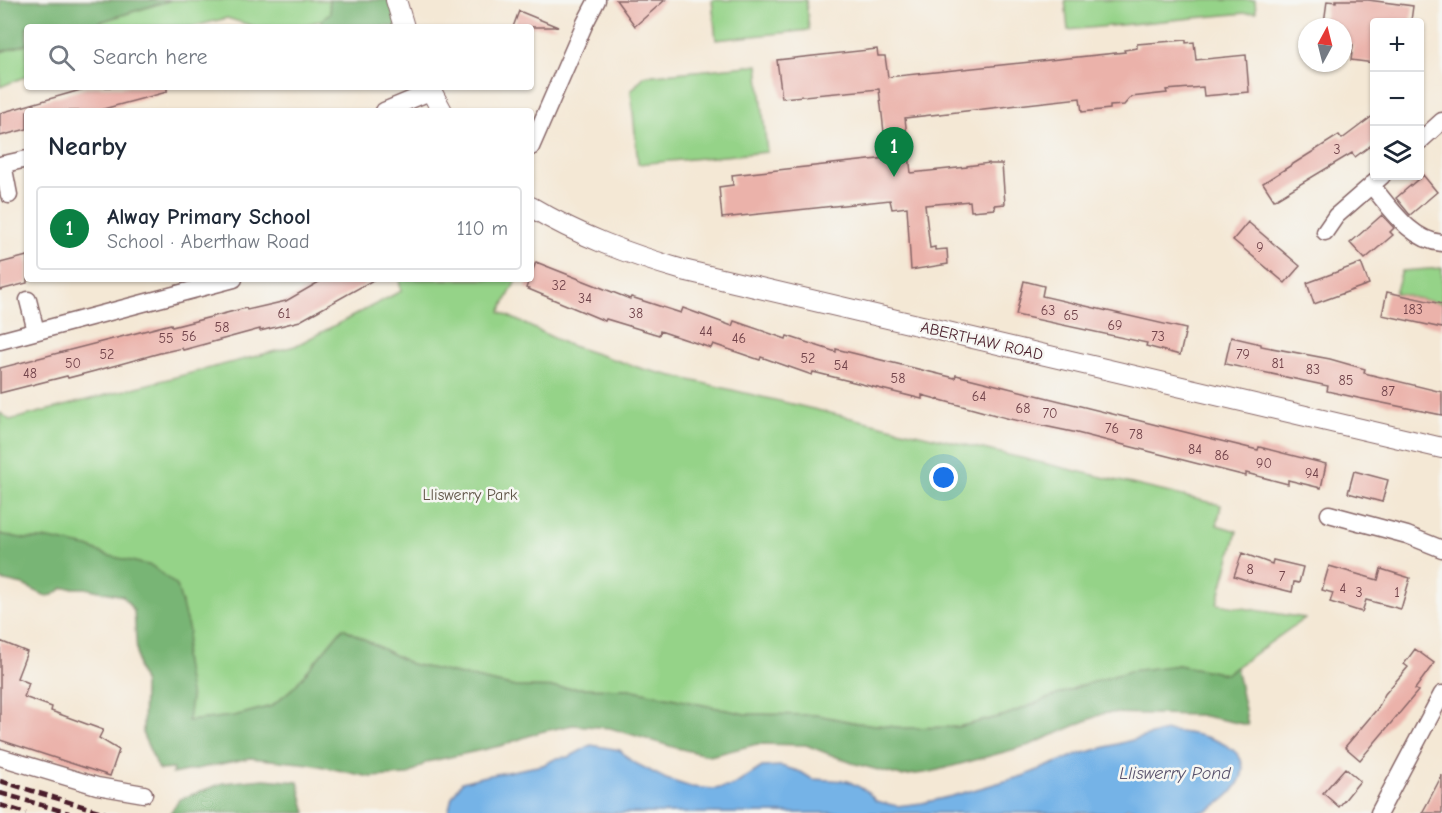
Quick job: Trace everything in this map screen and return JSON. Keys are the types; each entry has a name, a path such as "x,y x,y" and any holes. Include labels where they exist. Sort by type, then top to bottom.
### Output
{"street":[{"path":"396,0 403,24"},
{"path":"534,140 597,0"},
{"path":"390,108 428,90"},
{"path":"431,90 440,108"},
{"path":"1424,137 1442,121"},
{"path":"9,195 2,164 24,160"},
{"path":"1325,232 1336,216 1376,180 1408,228 1431,242 1442,243"},
{"name":"ABERTHAW ROAD","path":"534,209 591,239 682,270 1442,448"},
{"path":"0,340 223,282"},
{"path":"28,300 36,331"},
{"path":"1329,514 1407,535 1442,549"},
{"path":"1379,813 1442,696"},
{"path":"0,757 97,786 144,794"}],"green space":[{"path":"0,0 171,0 93,24 24,24 24,45 0,52"},
{"path":"171,0 329,0 330,13 320,21 309,24 246,24 227,18 203,24 93,24"},
{"path":"329,0 396,0 403,24 322,24 320,21 330,13"},
{"path":"712,0 806,0 809,30 716,40"},
{"path":"1065,0 1255,0 1256,12 1068,30"},
{"path":"24,45 24,77 0,87 0,52"},
{"path":"758,65 767,152 638,164 631,91 644,76"},
{"path":"1442,268 1442,304 1395,293 1402,271"},
{"name":"Lliswerry Park","path":"400,282 515,282 500,312 566,344 643,369 1221,505 1217,525 1237,531 1217,604 1305,618 1226,674 1178,665 1080,686 1006,715 958,727 906,728 857,723 817,715 745,714 629,689 516,687 411,664 343,628 295,686 272,706 234,716 187,721 182,602 139,564 0,544 0,413 10,420 295,346 401,291"},
{"path":"0,534 26,539 49,539 88,547 106,555 152,566 177,586 189,631 184,657 191,699 188,721 234,716 272,706 295,686 343,628 411,664 516,687 629,689 745,714 817,715 857,723 906,728 958,727 1006,715 1080,686 1130,671 1178,665 1226,674 1236,667 1248,725 1199,715 1104,713 1030,745 931,772 901,776 852,763 806,745 757,744 710,756 610,728 573,725 540,732 500,746 427,762 408,775 370,777 310,764 250,758 172,774 173,769 159,770 143,735 144,684 138,668 134,611 123,596 85,588 63,588 53,595 46,596 23,585 0,580"},
{"path":"264,779 298,782 306,813 170,813 180,799 223,783"}],"water":[{"name":"Lliswerry Pond","path":"1166,731 1201,736 1218,741 1233,750 1240,758 1243,768 1241,777 1229,795 1211,808 1192,813 1146,813 1128,808 1121,813 448,813 452,797 462,782 543,765 557,758 569,757 591,745 620,750 631,761 666,779 691,787 714,789 733,786 762,767 781,766 801,772 812,779 848,781 867,791 876,801 897,806 952,796 1023,776 1076,755"}],"building":[{"path":"616,0 665,0 635,26"},
{"path":"1336,0 1368,0 1413,6 1411,18 1370,18 1370,62 1352,60 1352,18 1325,18 1327,1 1336,2"},
{"path":"519,11 558,27 534,27 534,24 514,24"},
{"path":"1186,40 1186,43 1194,42 1196,60 1246,55 1249,92 1204,96 1203,87 1166,90 1167,93 1131,97 1124,105 1082,112 1080,98 905,118 911,173 989,163 1002,164 1005,204 994,205 995,209 971,211 970,201 925,205 930,248 947,249 948,264 911,270 907,207 892,209 890,200 722,218 719,187 733,185 732,175 887,158 879,89 782,98 777,60 877,49 878,56 885,56 888,77 1125,52 1124,50 1137,48 1137,44"},
{"path":"80,90 167,90 167,92 107,108 24,108 24,130 0,136 0,113"},
{"path":"1370,118 1370,146 1355,157 1352,153 1274,200 1263,183 1339,135 1342,139"},
{"path":"1424,176 1437,192 1410,215 1396,198 1417,180 1424,180"},
{"path":"1382,215 1394,228 1390,232 1393,235 1365,259 1350,243"},
{"path":"1248,222 1300,266 1285,283 1233,240"},
{"path":"24,257 24,282 27,283 0,290 0,263"},
{"path":"536,262 630,299 631,297 681,313 683,308 732,326 734,321 786,339 787,336 836,352 836,349 955,378 956,375 1258,450 1259,447 1326,464 1321,488 1288,480 1288,484 1246,473 1246,476 1073,432 1010,419 922,395 922,399 813,372 812,375 761,357 760,360 713,344 711,348 660,331 659,335 606,319 605,321 526,288 528,282 534,282"},
{"path":"1361,263 1369,284 1314,304 1307,283"},
{"path":"1024,281 1044,286 1042,296 1186,329 1180,355 1146,346 1147,343 1016,315"},
{"path":"319,282 370,282 300,321 0,393 0,368 171,324 172,327 246,308 247,310 286,301"},
{"path":"1387,292 1442,304 1442,328 1382,315"},
{"path":"1231,337 1261,344 1261,346 1330,359 1365,369 1364,373 1442,392 1442,415 1327,391 1328,386 1225,364"},
{"path":"1354,471 1388,480 1382,502 1348,493"},
{"path":"1242,553 1272,564 1273,560 1303,567 1299,583 1294,582 1292,592 1234,576"},
{"path":"1329,566 1378,580 1381,569 1410,578 1401,609 1366,600 1362,612 1330,602 1333,593 1322,590"},
{"path":"0,641 27,652 17,678 29,683 24,697 52,707 51,711 103,730 99,738 119,750 110,776 0,740"},
{"path":"1415,649 1434,663 1415,689 1418,691 1360,760 1345,747 1408,667 1404,664"},
{"path":"1345,768 1360,781 1339,807 1323,793"},
{"path":"1442,775 1442,813 1422,813 1428,802"}],"railway":[{"path":"0,781 105,813"},
{"path":"0,793 69,813"},
{"path":"0,805 26,813"}],"place":[{"name":"Alway Primary School","path":"894,177"}]}
